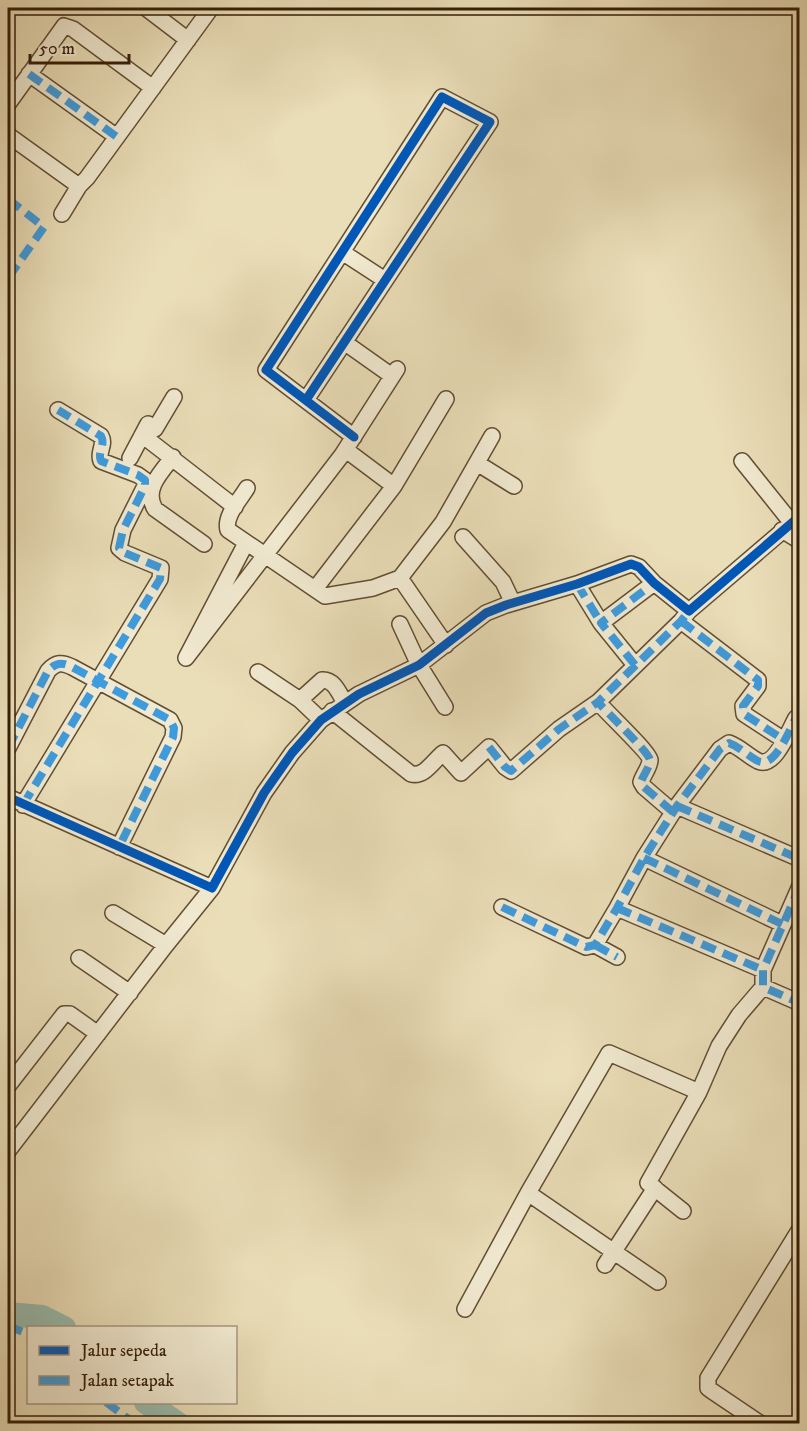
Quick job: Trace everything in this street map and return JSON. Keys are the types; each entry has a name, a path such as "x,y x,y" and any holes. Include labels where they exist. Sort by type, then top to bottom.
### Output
{"street":[{"path":"146,8 188,40"},
{"path":"62,214 80,186 211,8"},
{"path":"8,104 64,26 69,26 153,88"},
{"path":"29,74 117,137"},
{"path":"306,400 490,122 442,98 266,370 306,400 354,436"},
{"path":"8,135 80,186"},
{"path":"342,252 385,280"},
{"path":"246,543 186,658 346,450 394,373 344,342"},
{"path":"130,458 149,435 174,397"},
{"path":"315,590 393,486 446,399"},
{"path":"24,805 160,579 162,571 160,568 125,554 119,548 123,530 145,486 145,480 138,475 101,461 104,441 101,436 57,410"},
{"path":"149,435 235,507"},
{"path":"247,488 228,517 228,530 325,596 372,588 400,578 442,522 492,436"},
{"path":"346,450 393,486"},
{"path":"173,457 151,490 150,501 155,509 204,544"},
{"path":"742,460 791,523 800,541"},
{"path":"477,463 514,486"},
{"path":"258,672 300,700 333,711 411,774 421,774 443,753 461,772 489,747 511,771 559,729 598,702 685,616 791,523"},
{"path":"463,537 503,582 513,603"},
{"path":"8,1151 212,888 264,793 292,753 333,711 359,694 420,665 486,614 631,564 639,567 685,616 758,680 758,686 742,706 744,714 784,740"},
{"path":"400,578 446,645"},
{"path":"601,622 654,583"},
{"path":"577,584 601,622 635,664"},
{"path":"400,624 420,665 445,707"},
{"path":"8,748 52,667 60,663 67,664 98,680 170,720 174,728 173,737 119,847"},
{"path":"300,700 322,680 326,680 332,683 333,711"},
{"path":"598,702 648,755 650,764 641,782 644,787 675,809 800,859"},
{"path":"595,945 644,858 675,809 725,745 729,743 734,745 756,760 766,762 771,760 796,718 800,716"},
{"path":"8,797 212,888"},
{"path":"644,858 782,924"},
{"path":"683,1211 648,1183 699,1092 719,1046 739,1015 763,987 763,970 800,886"},
{"path":"502,907 586,947 595,945 617,957"},
{"path":"617,908 763,970"},
{"path":"113,913 166,945"},
{"path":"78,958 130,993"},
{"path":"763,987 800,1003"},
{"path":"8,1086 63,1014 70,1014 98,1034"},
{"path":"465,1308 609,1053 699,1092"},
{"path":"605,1265 655,1188"},
{"path":"528,1193 658,1282"},
{"path":"761,1424 708,1388 708,1378 800,1228"}],"waterway":[{"path":"8,1314 42,1317 60,1326"},
{"path":"149,1404 178,1424"}],"marked path":[{"path":"29,74 117,137"},
{"path":"8,199 44,227 8,278"},
{"path":"23,805 160,579 161,568 125,553 119,548 123,530 145,486 145,480 138,475 101,461 103,442 101,436 58,410"},
{"path":"635,665 601,623 654,583"},
{"path":"577,584 601,623"},
{"path":"673,812 641,782 650,763 648,756 598,702 689,611"},
{"path":"681,621 758,680 758,686 743,706 744,714 784,740"},
{"path":"8,748 48,671 59,664 72,667 170,720 174,728 173,737 119,847"},
{"path":"489,747 511,771 559,729 598,702"},
{"path":"502,907 586,947 595,945 644,858 677,806 720,749 729,743 758,761 764,762 776,754 796,718 800,716"},
{"path":"677,806 800,859"},
{"path":"644,858 782,924"},
{"path":"800,886 763,970 763,987 800,1003"},
{"path":"617,908 763,970"},
{"path":"595,945 617,957"},
{"path":"8,1326 27,1334"},
{"path":"109,1404 135,1424"}],"cycle path":[{"path":"306,400 490,122 442,97 266,370 354,437"},
{"path":"8,797 212,888 264,793 292,753 321,720 359,694 419,665 486,613 631,564 639,567 654,583 689,611 800,516"}]}
